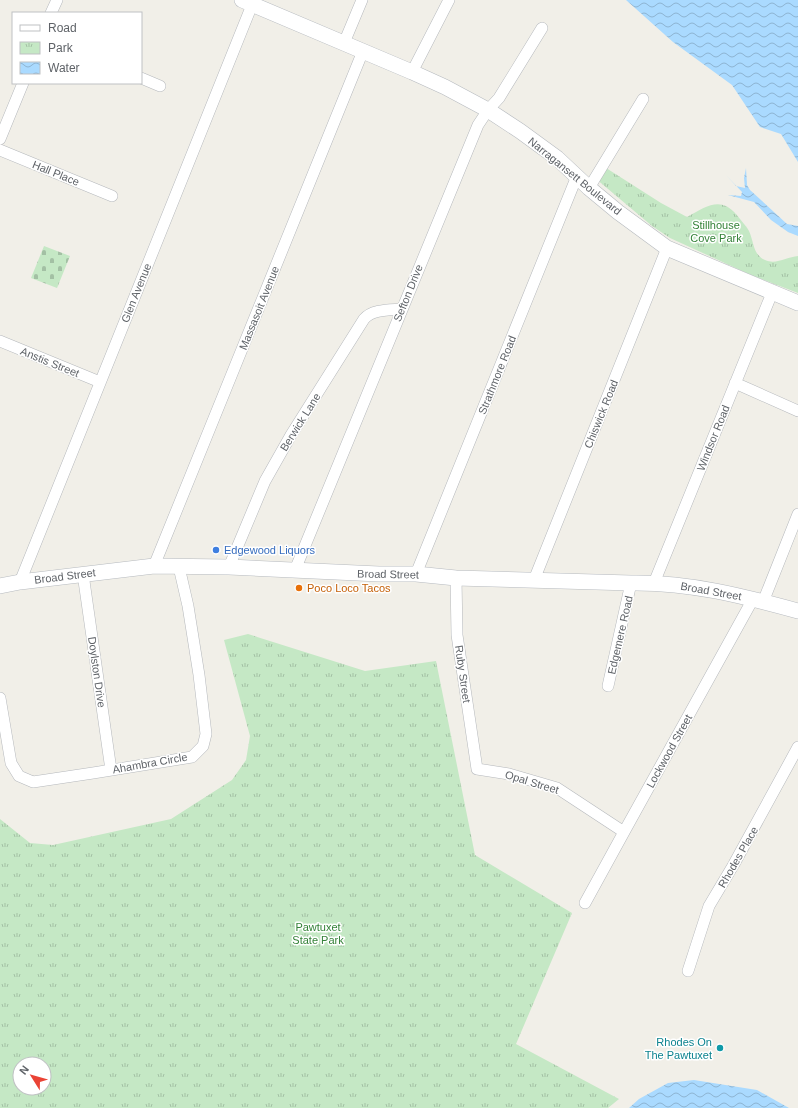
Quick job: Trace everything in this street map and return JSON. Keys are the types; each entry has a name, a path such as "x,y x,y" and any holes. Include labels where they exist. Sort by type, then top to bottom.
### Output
{"main road":[{"name":"Narragansett Boulevard","path":"250,2 412,72 445,87 488,110 520,131 556,158 618,212 667,248 798,303"},
{"name":"Broad Street","path":"0,586 20,582 154,566 229,567 379,574 416,574 456,578 654,583 702,588 758,600 798,612"}],"street":[{"path":"51,12 56,0"},
{"path":"344,43 362,0"},
{"path":"412,72 449,0"},
{"name":"Glen Avenue","path":"20,582 250,2"},
{"name":"Sefton Drive","path":"294,570 478,125 488,110 500,98 542,28"},
{"name":"Massasoit Avenue","path":"154,566 363,51"},
{"path":"142,78 160,86"},
{"path":"0,139 23,84"},
{"path":"589,188 643,99"},
{"name":"Hall Place","path":"0,150 112,196"},
{"name":"Strathmore Road","path":"416,574 577,176"},
{"name":"Chiswick Road","path":"534,580 667,248"},
{"name":"Windsor Road","path":"654,583 772,293"},
{"name":"Berwick Lane","path":"229,567 264,481 364,319 367,316 379,311 402,309"},
{"name":"Anstis Street","path":"0,342 100,382"},
{"path":"735,382 798,411"},
{"name":"Lockwood Street","path":"585,903 624,832 758,600 798,514"},
{"name":"Ahambra Circle","path":"0,698 11,763 15,772 22,778 34,782 192,756 203,746 206,734 199,675 188,606 179,566"},
{"name":"Doylston Drive","path":"82,574 111,770"},
{"name":"Ruby Street","path":"456,578 457,635 477,769"},
{"name":"Edgemere Road","path":"608,686 631,583"},
{"name":"Rhodes Place","path":"688,971 709,906 734,864 798,747"},
{"name":"Opal Street","path":"477,769 509,774 557,788 624,832"}],"green space":[{"name":"Stillhouse Cove Park","path":"603,166 661,203 687,217 715,204 727,207 749,231 754,248 761,258 773,262 798,256 798,293 751,275 670,238 652,226 595,178"},
{"path":"44,246 70,256 57,288 31,278"},
{"name":"Pawtuxet State Park","path":"248,634 365,671 436,661 475,855 572,913 516,1044 619,1099 608,1108 0,1108 0,819 30,843 53,845 171,819 232,780 246,760 250,736 224,640"}],"water":[{"path":"626,0 798,0 798,162 781,134 760,127 732,85 673,42"},
{"path":"746,168 747,185 750,190 787,224 798,226 798,236 788,232 771,220 754,202 728,195 741,196 742,192 736,186 745,188 744,178"},
{"path":"694,1080 757,1090 789,1108 629,1108 639,1099 668,1083"}],"place":[{"name":"Edgewood Liquors","path":"216,550"},
{"name":"Poco Loco Tacos","path":"299,588"},
{"name":"Rhodes On The Pawtuxet","path":"720,1048"}]}
